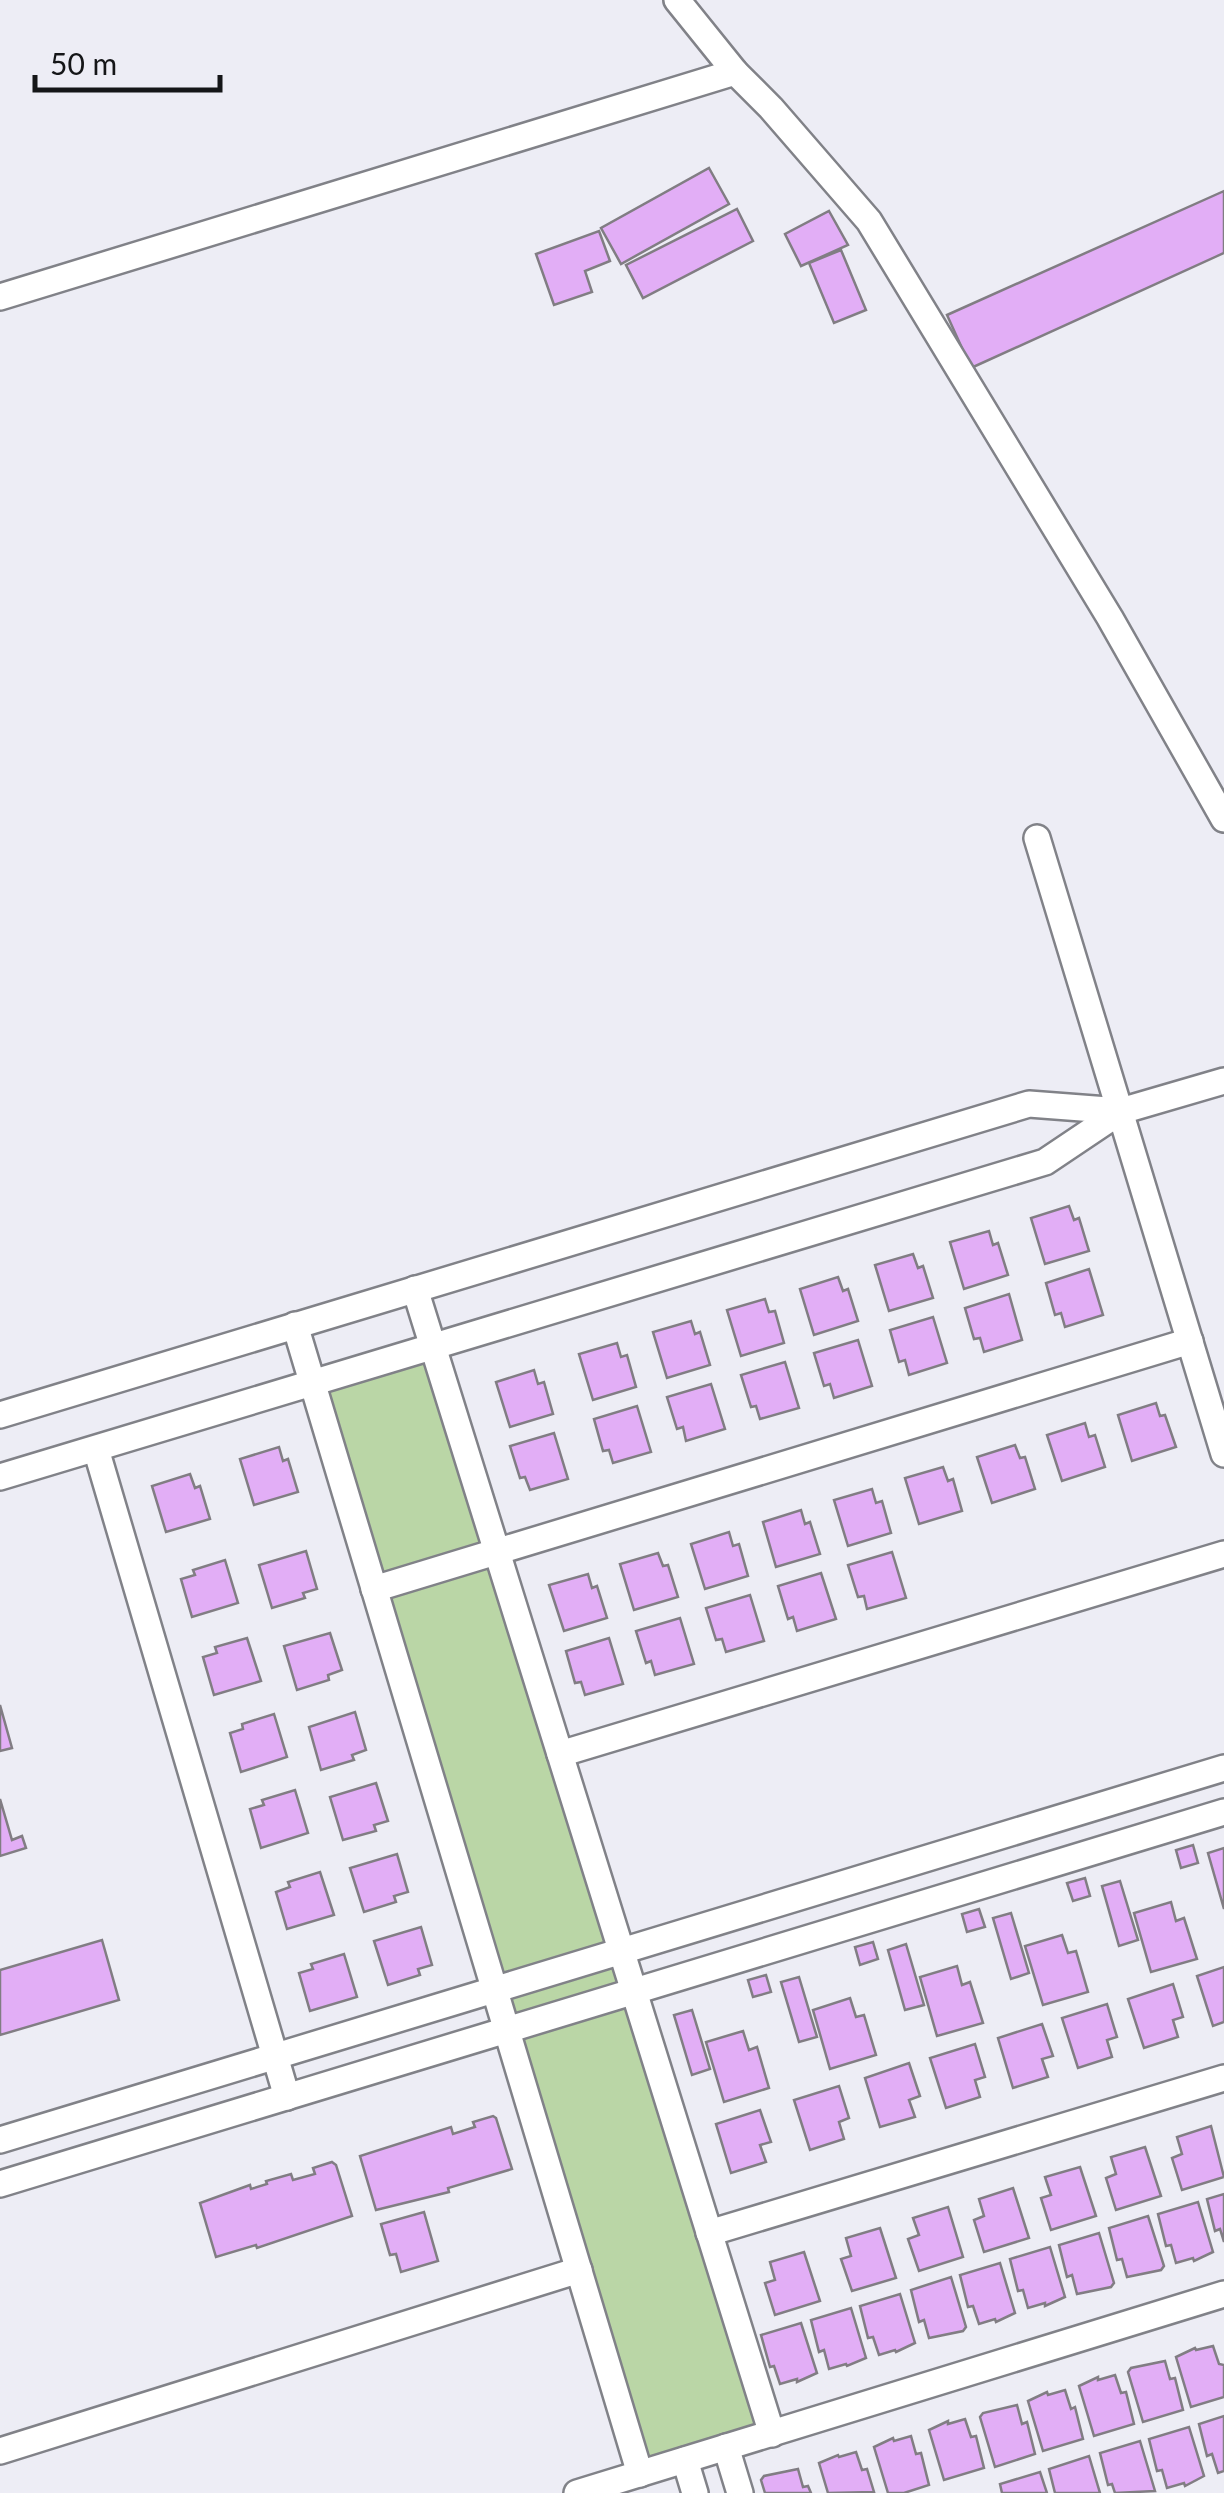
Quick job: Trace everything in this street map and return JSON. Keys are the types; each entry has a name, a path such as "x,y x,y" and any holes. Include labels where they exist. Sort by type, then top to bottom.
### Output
{"street":[{"path":"677,0 735,72 870,221 1110,618 1224,819"},
{"path":"0,297 735,72"},
{"path":"1037,838 1224,1454"},
{"path":"0,1477 1045,1162 1121,1111 1224,1081"},
{"path":"0,1414 1029,1104 1121,1111"},
{"path":"415,1289 772,2434"},
{"path":"295,1326 640,2474"},
{"path":"374,1589 1190,1341"},
{"path":"96,1449 286,2096"},
{"path":"560,1754 1224,1554"},
{"path":"0,2140 1224,1768"},
{"path":"0,2184 1224,1812"},
{"path":"709,2232 1224,2078"},
{"path":"0,2450 579,2270"},
{"path":"577,2493 1224,2294"},
{"path":"726,2448 740,2493"},
{"path":"684,2460 695,2493"}],"green space":[{"path":"432,1345 772,2434 640,2474 312,1381"}],"building":[{"path":"709,168 729,204 621,264 601,228"},
{"path":"1224,191 1224,253 971,368 947,315"},
{"path":"737,209 753,241 643,298 626,265"},
{"path":"829,211 848,245 801,266 785,234"},
{"path":"599,231 610,261 585,271 592,292 554,305 536,254"},
{"path":"841,250 866,310 834,323 809,263"},
{"path":"1069,1206 1074,1220 1079,1218 1089,1251 1045,1264 1031,1218"},
{"path":"989,1231 993,1245 998,1243 1008,1275 964,1289 950,1242"},
{"path":"913,1254 918,1268 923,1266 933,1298 889,1311 875,1265"},
{"path":"1089,1269 1103,1315 1065,1327 1061,1313 1055,1315 1046,1283"},
{"path":"838,1277 843,1291 848,1289 858,1321 814,1335 800,1289"},
{"path":"1009,1294 1022,1340 984,1352 980,1338 974,1339 965,1308"},
{"path":"765,1299 769,1312 775,1311 784,1343 741,1356 727,1310"},
{"path":"933,1317 947,1363 909,1375 905,1360 899,1362 890,1330"},
{"path":"691,1321 695,1334 700,1332 710,1365 667,1378 653,1332"},
{"path":"858,1340 872,1386 834,1398 830,1384 824,1386 814,1353"},
{"path":"617,1343 621,1357 627,1355 636,1387 593,1400 579,1354"},
{"path":"785,1362 799,1408 760,1419 756,1406 751,1407 741,1375"},
{"path":"534,1370 538,1384 544,1382 553,1414 510,1427 496,1382"},
{"path":"711,1384 725,1429 686,1441 683,1427 677,1429 667,1397"},
{"path":"1156,1403 1160,1416 1165,1415 1176,1447 1132,1461 1118,1415"},
{"path":"637,1406 651,1452 613,1463 609,1450 603,1451 594,1419"},
{"path":"1085,1423 1089,1437 1095,1435 1105,1467 1062,1481 1047,1435"},
{"path":"554,1433 568,1479 530,1490 525,1477 520,1478 510,1446"},
{"path":"1015,1445 1020,1458 1025,1457 1035,1489 992,1503 977,1457"},
{"path":"279,1447 283,1461 288,1459 298,1492 254,1505 240,1459"},
{"path":"943,1467 948,1481 953,1479 962,1511 919,1524 905,1478"},
{"path":"190,1474 195,1488 200,1486 210,1519 166,1532 152,1486"},
{"path":"872,1489 876,1503 882,1501 891,1533 848,1546 834,1500"},
{"path":"801,1510 805,1524 810,1522 820,1554 776,1567 763,1522"},
{"path":"729,1532 733,1546 739,1544 748,1576 705,1589 691,1544"},
{"path":"306,1551 317,1589 303,1593 305,1598 272,1608 259,1565"},
{"path":"892,1552 906,1598 867,1609 864,1596 858,1597 848,1565"},
{"path":"658,1553 663,1566 668,1565 678,1597 634,1610 620,1564"},
{"path":"225,1560 238,1603 192,1617 181,1579 195,1575 193,1570"},
{"path":"821,1573 836,1619 797,1631 793,1617 788,1619 778,1586"},
{"path":"588,1574 592,1588 597,1586 607,1618 564,1631 549,1585"},
{"path":"750,1595 764,1641 726,1652 722,1639 716,1640 706,1608"},
{"path":"680,1618 694,1664 655,1675 651,1661 646,1663 636,1631"},
{"path":"330,1633 342,1670 328,1675 329,1680 297,1690 284,1646"},
{"path":"247,1638 261,1681 214,1695 203,1657 217,1653 215,1647"},
{"path":"609,1638 623,1684 585,1695 581,1682 575,1683 566,1651"},
{"path":"0,1705 12,1748 0,1751"},
{"path":"355,1712 366,1750 352,1755 354,1760 321,1770 309,1727"},
{"path":"274,1714 287,1757 241,1772 230,1733 243,1729 242,1724"},
{"path":"376,1783 388,1821 374,1825 376,1831 343,1840 330,1797"},
{"path":"295,1790 308,1833 261,1848 250,1809 264,1805 262,1800"},
{"path":"0,1799 12,1840 22,1836 26,1848 0,1856"},
{"path":"1193,1845 1198,1863 1181,1868 1176,1850"},
{"path":"1224,1848 1224,1909 1208,1853"},
{"path":"397,1854 408,1892 394,1896 396,1902 364,1912 350,1868"},
{"path":"320,1872 334,1915 287,1929 276,1892 290,1887 288,1882"},
{"path":"1085,1878 1090,1896 1073,1901 1067,1883"},
{"path":"1120,1881 1138,1940 1119,1946 1102,1886"},
{"path":"1171,1902 1176,1921 1184,1918 1197,1959 1151,1972 1134,1913"},
{"path":"979,1909 985,1927 967,1932 962,1914"},
{"path":"1011,1913 1029,1973 1011,1979 993,1918"},
{"path":"421,1927 432,1965 418,1969 420,1975 388,1985 374,1941"},
{"path":"1062,1935 1068,1953 1076,1951 1088,1992 1043,2005 1025,1946"},
{"path":"102,1940 119,2000 0,2035 0,1970"},
{"path":"873,1942 878,1959 860,1965 855,1947"},
{"path":"906,1944 924,2005 905,2010 888,1950"},
{"path":"344,1954 357,1997 310,2011 299,1973 313,1969 311,1964"},
{"path":"957,1966 962,1985 970,1982 983,2023 937,2036 920,1977"},
{"path":"1224,1967 1224,2022 1213,2026 1197,1976"},
{"path":"766,1975 771,1992 753,1997 748,1980"},
{"path":"799,1977 817,2037 799,2042 781,1982"},
{"path":"1173,1984 1183,2017 1173,2020 1178,2037 1144,2048 1128,1999"},
{"path":"850,1998 856,2017 864,2015 876,2055 830,2069 813,2010"},
{"path":"1107,2004 1117,2037 1107,2040 1112,2057 1078,2068 1062,2018"},
{"path":"692,2010 710,2069 692,2075 674,2015"},
{"path":"1042,2024 1053,2056 1042,2059 1048,2077 1013,2088 998,2038"},
{"path":"743,2031 749,2050 757,2047 769,2088 724,2102 706,2042"},
{"path":"975,2044 985,2077 975,2080 980,2097 946,2108 930,2058"},
{"path":"909,2063 920,2096 909,2100 915,2117 880,2127 865,2078"},
{"path":"839,2086 849,2118 839,2122 844,2139 810,2150 794,2100"},
{"path":"760,2110 771,2142 760,2145 766,2162 731,2173 716,2124"},
{"path":"493,2116 512,2169 448,2188 449,2192 376,2210 360,2156 451,2127 453,2134"},
{"path":"1211,2126 1224,2177 1182,2190 1172,2158 1182,2154 1177,2137"},
{"path":"1145,2147 1161,2196 1116,2210 1106,2178 1116,2174 1111,2157"},
{"path":"332,2162 352,2216 257,2248 256,2245 216,2257 200,2203 291,2174 293,2180 315,2174 313,2168"},
{"path":"1080,2167 1096,2216 1051,2230 1041,2198 1051,2195 1045,2177"},
{"path":"1013,2188 1029,2238 984,2252 974,2220 984,2216 979,2199"},
{"path":"1224,2194 1224,2242 1220,2229 1215,2231 1207,2199"},
{"path":"1198,2202 1213,2252 1194,2261 1193,2258 1176,2263 1171,2245 1166,2246 1158,2214"},
{"path":"948,2207 963,2257 919,2271 908,2239 919,2235 913,2218"},
{"path":"424,2212 438,2261 401,2272 396,2254 390,2255 381,2224"},
{"path":"1148,2216 1164,2266 1127,2277 1122,2259 1117,2260 1109,2228"},
{"path":"880,2228 896,2278 852,2291 841,2259 851,2256 846,2238"},
{"path":"1099,2233 1114,2283 1077,2294 1072,2275 1067,2277 1059,2245"},
{"path":"1050,2247 1065,2297 1028,2308 1023,2290 1018,2291 1010,2259"},
{"path":"804,2252 820,2301 775,2315 765,2283 775,2280 770,2262"},
{"path":"1000,2263 1015,2313 996,2322 995,2319 979,2324 973,2306 968,2307 960,2275"},
{"path":"951,2277 966,2327 929,2338 924,2320 919,2322 911,2290"},
{"path":"900,2294 915,2343 879,2355 873,2337 868,2338 860,2306"},
{"path":"851,2308 866,2358 829,2369 824,2350 819,2352 811,2320"},
{"path":"801,2323 817,2373 780,2384 774,2366 770,2367 761,2335"},
{"path":"1213,2346 1219,2364 1224,2365 1224,2397 1191,2407 1176,2357 1195,2348"},
{"path":"1165,2361 1170,2379 1175,2378 1183,2410 1143,2422 1128,2372"},
{"path":"1115,2375 1121,2393 1126,2392 1134,2424 1094,2436 1079,2386 1098,2377"},
{"path":"1065,2390 1071,2409 1075,2407 1083,2439 1043,2451 1028,2401 1047,2392 1048,2395"},
{"path":"1017,2405 1022,2424 1027,2422 1035,2454 995,2467 980,2417"},
{"path":"1224,2416 1224,2471 1218,2473 1212,2454 1207,2456 1199,2424"},
{"path":"965,2419 971,2437 976,2436 984,2468 944,2480 929,2430 948,2421"},
{"path":"1189,2427 1204,2476 1185,2486 1184,2483 1167,2488 1162,2470 1157,2471 1149,2439"},
{"path":"911,2436 916,2454 921,2453 929,2485 904,2493 888,2493 874,2447 893,2438 894,2441"},
{"path":"1140,2441 1155,2491 1115,2493 1112,2484 1108,2485 1100,2453"},
{"path":"856,2452 862,2470 867,2469 874,2492 828,2493 819,2463"},
{"path":"1089,2456 1100,2493 1055,2493 1049,2469"},
{"path":"798,2469 803,2487 808,2486 811,2493 765,2493 761,2480 764,2476"},
{"path":"1040,2472 1047,2493 1002,2493 1000,2484"}]}
